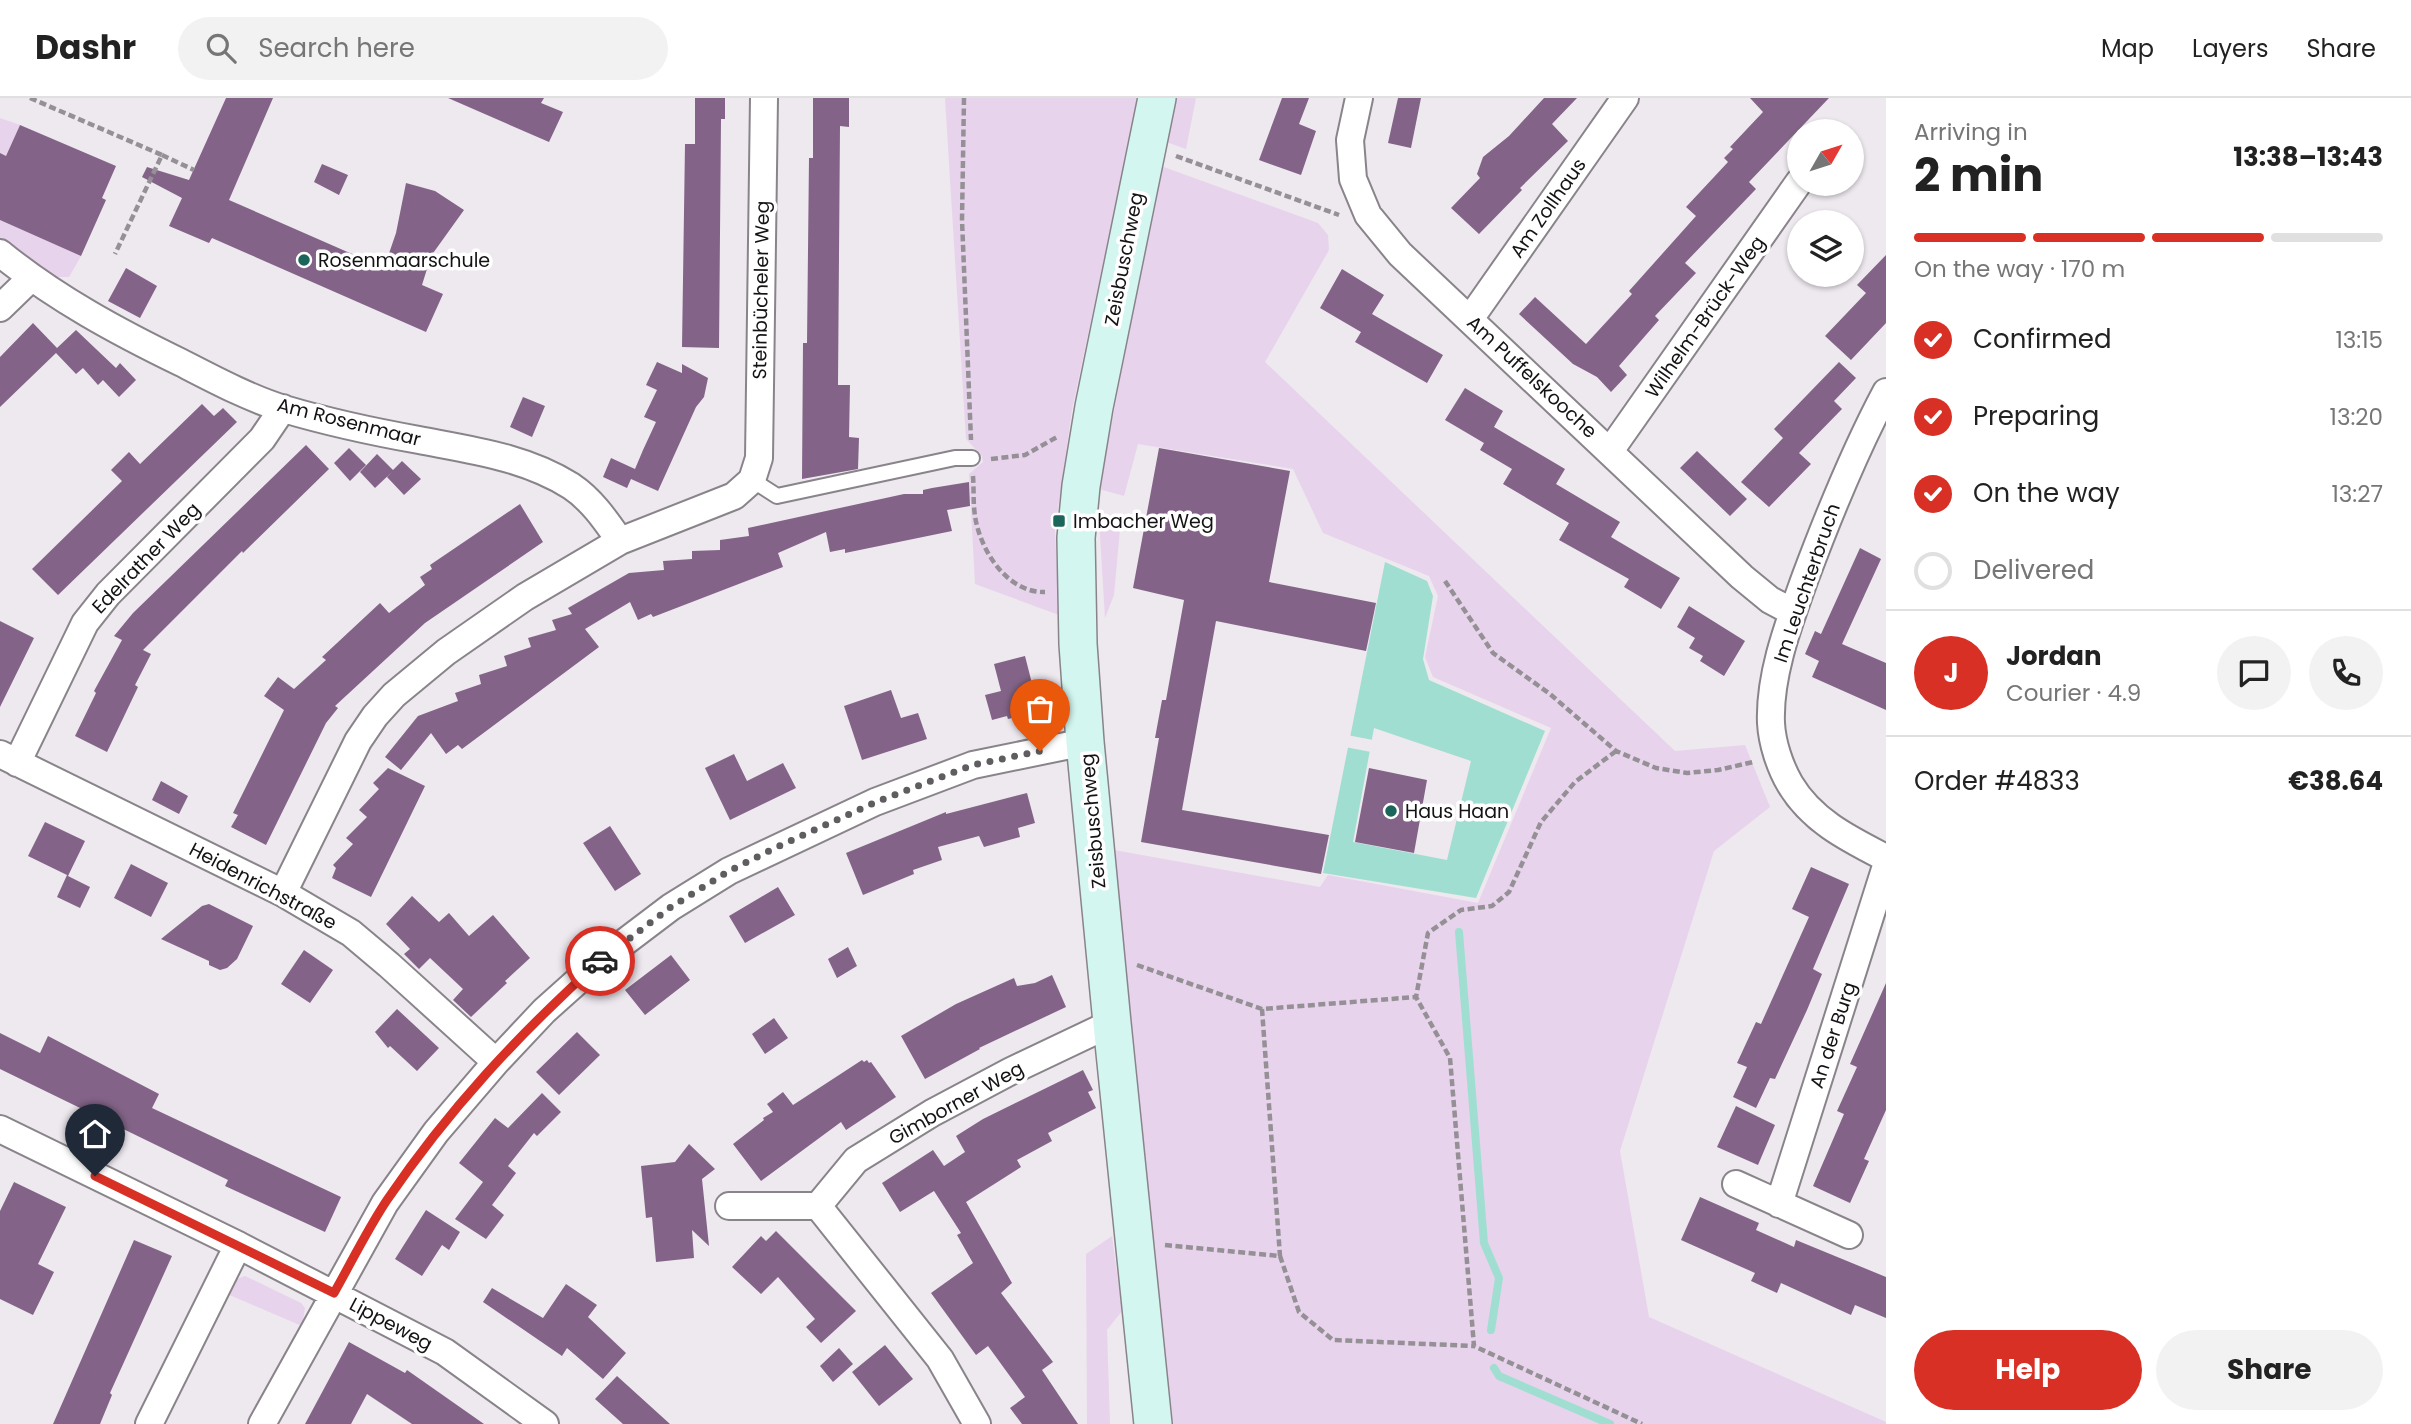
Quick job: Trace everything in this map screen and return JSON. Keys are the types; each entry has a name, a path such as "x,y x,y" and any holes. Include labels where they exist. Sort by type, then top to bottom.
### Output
{"street":[{"name":"Steinbücheler Weg","path":"752,480 759,457 764,98"},
{"name":"Zeisbuschweg","path":"1153,1424 1085,742 1076,591 1076,538 1094,407 1157,98"},
{"name":"Am Puffelskooche","path":"1359,98 1350,140 1353,178 1368,215 1400,254 1742,576 1770,600 1793,612"},
{"name":"Am Zollhaus","path":"1470,319 1625,98"},
{"name":"Wilhelm-Brück-Weg","path":"1610,451 1789,196"},
{"name":"Am Rosenmaar","path":"0,253 31,278 126,336 218,381 283,408 371,431 526,464 572,487 599,511 620,541"},
{"path":"0,308 31,278"},
{"name":"Im Leuchterbruch","path":"1886,392 1832,504 1793,612 1772,698 1771,724 1777,754 1790,784 1812,813 1840,834 1886,858"},
{"name":"Edelrather Weg","path":"9,759 85,623 108,594 262,439 283,408"},
{"path":"283,893 358,741 394,695 446,652 525,597 620,541 734,496 752,480"},
{"path":"262,1424 385,1203 436,1132 544,1011 601,960 671,907 729,871 876,802 973,765 1085,742"},
{"name":"Heidenrichstraße","path":"9,759 283,893 351,933 496,1062"},
{"name":"An der Burg","path":"1779,1203 1886,866"},
{"name":"Gimborner Weg","path":"818,1206 856,1160 867,1153 932,1113 1011,1071 1112,1023"},
{"name":"Lippeweg","path":"0,1129 334,1293 445,1352 544,1424"},
{"path":"1736,1184 1849,1235"},
{"path":"729,1206 818,1206 940,1359 977,1424"},
{"path":"149,1424 238,1245"}],"lane":[{"path":"752,480 777,496 955,458 972,458"}],"path":[{"path":"30,98 194,170"},
{"path":"964,98 962,220 975,518 989,554 1007,579 1030,591 1076,591"},
{"path":"1147,145 1315,206"},
{"path":"114,254 162,155"},
{"path":"972,458 1000,460 1025,455 1052,440 1094,407"},
{"path":"1445,581 1493,653 1550,694 1616,751 1656,768 1687,772 1718,770 1777,754"},
{"path":"1475,1346 1450,1058 1416,997 1428,933 1461,910 1492,906 1509,892 1541,822 1575,782 1616,751"},
{"path":"1104,951 1262,1009 1416,997"},
{"path":"1262,1009 1280,1256 1298,1312 1333,1340 1475,1346 1642,1424"},
{"path":"1133,1242 1280,1256"}],"shaded area":[{"path":"945,98 1138,98 1072,410 1055,530 1059,615 975,584 969,474 983,462 982,456 966,439"},
{"path":"1169,98 1196,98 1186,149 1161,140"},
{"path":"0,118 20,125 6,156 0,159"},
{"path":"1161,166 1318,223 1328,235 1329,250 1265,362 1675,751 1745,745 1770,807 1714,851 1620,1151 1649,1317 1886,1424 1170,1424 1114,850 1320,887 1328,875 1478,903 1551,728 1433,677 1425,657 1438,596 1429,576 1323,533 1293,469 1138,444 1124,496 1099,489"},
{"path":"0,220 81,256 69,277 53,277 0,238"},
{"path":"1121,518 1114,595 1105,618 1099,519"},
{"path":"1385,562 1427,581 1433,596 1423,659 1429,680 1545,731 1476,898 1323,873","holes":["1374,728 1471,761 1447,860 1353,842"]},
{"path":"1112,1236 1122,1311 1107,1330 1110,1424 1087,1424 1086,1254"},
{"path":"245,1276 301,1303 305,1308 302,1326 227,1294 237,1279"}],"pier":[{"path":"1347,735 1373,740 1371,752 1345,747"}],"building":[{"path":"226,98 273,98 229,200 384,268 396,233 406,183 435,191 464,210 431,256 422,285 443,294 426,332 212,238 209,243 169,226 182,198 142,177 147,167 189,180"},
{"path":"448,98 544,98 541,103 563,112 549,142"},
{"path":"695,98 725,98 725,119 721,119 719,348 682,347 685,144 695,144"},
{"path":"813,98 849,98 849,127 840,126 838,385 850,385 849,437 859,438 858,469 802,479 803,343 807,343 809,158 813,158"},
{"path":"1282,98 1309,98 1299,124 1316,131 1301,175 1259,160"},
{"path":"1398,98 1421,98 1411,148 1388,143"},
{"path":"1544,98 1577,98 1552,124 1568,141 1520,188 1522,190 1479,234 1451,208 1480,178 1477,174 1483,157 1509,136"},
{"path":"1750,98 1829,98 1809,119 1787,119 1787,142 1749,182 1756,189 1685,263 1696,273 1655,316 1659,320 1619,366 1627,375 1611,392 1597,377 1573,364 1519,314 1535,297 1586,344 1632,294 1629,291 1696,216 1686,207 1728,162 1724,158 1733,149 1730,147 1763,112"},
{"path":"20,125 116,166 102,198 106,200 81,256 0,220 0,153 6,156"},
{"path":"322,164 348,175 339,195 314,182"},
{"path":"1886,255 1886,323 1851,360 1825,336 1866,293 1859,287 1864,287 1864,278"},
{"path":"126,268 157,286 140,318 108,301"},
{"path":"1342,269 1384,295 1372,314 1443,355 1427,383 1355,342 1361,332 1320,308"},
{"path":"33,323 57,348 76,330 116,368 120,363 136,380 119,397 103,380 98,385 83,368 76,374 56,353 0,407 0,357"},
{"path":"657,362 682,373 682,364 708,378 704,397 696,407 658,491 631,479 627,488 603,477 611,458 635,469 656,422 644,417 657,390 646,385"},
{"path":"1839,362 1856,378 1834,401 1842,409 1799,453 1811,464 1769,507 1741,482 1783,438 1774,429"},
{"path":"1465,388 1503,411 1494,427 1565,469 1556,484 1620,522 1611,537 1680,578 1661,609 1624,587 1629,579 1559,540 1569,523 1503,484 1512,469 1480,450 1484,443 1445,420"},
{"path":"523,397 545,406 532,437 510,427"},
{"path":"202,404 214,416 223,408 237,422 58,595 32,569 122,481 111,470 129,452 140,464"},
{"path":"306,445 329,469 143,650 151,654 107,752 75,736 96,693 94,691 122,640 114,636 133,613"},
{"path":"349,448 366,465 350,481 334,463"},
{"path":"1159,448 1290,471 1269,582 1376,603 1366,651 1216,621 1182,810 1329,835 1321,874 1141,842 1159,738 1155,738 1162,700 1166,700 1184,600 1133,588"},
{"path":"1697,451 1747,499 1730,516 1680,468"},
{"path":"377,454 393,470 402,461 421,479 404,495 387,477 392,472 375,488 360,472"},
{"path":"969,482 970,506 947,510 952,531 845,553 845,549 830,552 826,532 778,553 783,567 653,617 651,614 638,620 630,602 585,629 599,647 462,749 458,745 446,754 431,733 401,770 385,757 418,716 458,701 455,693 481,684 479,675 507,666 504,656 531,647 528,638 556,630 552,620 572,614 568,608 629,573 664,570 663,561 692,559 692,551 720,550 720,540 749,536 748,528 904,494 923,494 923,490"},
{"path":"520,504 543,542 425,623 335,706 338,708 326,723 266,845 231,827 238,815 233,813 284,710 264,696 278,677 294,689 326,660 322,657 380,603 389,613 425,585 420,577 432,569 430,565"},
{"path":"1860,548 1881,559 1842,644 1886,663 1886,710 1812,677 1819,661 1805,654 1815,631 1821,634"},
{"path":"1689,606 1745,641 1724,676 1700,661 1703,656 1689,648 1695,638 1677,627"},
{"path":"0,621 34,638 0,707"},
{"path":"1025,656 1039,711 992,720 985,695 1001,691 994,664"},
{"path":"891,690 901,718 918,713 927,739 862,760 844,706"},
{"path":"734,754 747,781 783,763 796,788 730,820 705,768"},
{"path":"388,768 425,786 371,897 332,878 336,868 333,865 353,844 346,838 367,817 359,810 379,789 373,783"},
{"name":"Haus Haan","path":"1369,768 1427,780 1414,853 1355,842"},
{"path":"161,781 188,796 179,814 152,800"},
{"path":"1027,793 1035,823 1018,828 1020,837 984,847 979,836 938,847 942,860 913,870 914,874 863,895 846,853 946,812"},
{"path":"45,822 85,841 68,876 90,887 80,908 57,897 67,875 28,856"},
{"path":"610,826 641,874 615,891 583,843"},
{"path":"131,864 168,883 151,917 114,898"},
{"path":"1811,867 1849,884 1813,969 1822,974 1775,1079 1770,1078 1756,1108 1733,1097 1747,1067 1737,1063 1756,1022 1761,1024 1809,917 1792,909"},
{"path":"778,887 795,915 745,943 729,916"},
{"path":"412,896 439,922 449,913 469,936 493,915 530,958 471,1017 453,1000 463,989 430,958 419,969 404,954 410,949 386,924"},
{"path":"209,904 253,926 237,959 227,968 220,970 209,965 209,961 161,939 202,906"},
{"path":"848,947 857,966 837,978 828,959"},
{"path":"304,950 333,970 310,1003 281,984"},
{"path":"671,955 690,980 645,1015 625,990"},
{"path":"1052,975 1066,1007 979,1048 925,1079 901,1036 956,1004 1014,978 1017,986 1035,983"},
{"path":"1886,983 1886,1110 1864,1159 1869,1161 1850,1203 1813,1186 1844,1114 1837,1111 1857,1067 1850,1064"},
{"path":"397,1009 439,1048 417,1071 390,1046 388,1048 375,1032"},
{"path":"774,1018 788,1038 765,1054 752,1034"},
{"path":"577,1032 600,1055 559,1095 536,1072"},
{"path":"0,1033 40,1053 48,1036 159,1094 152,1108 341,1197 325,1232 225,1186 228,1180 0,1069"},
{"path":"862,1060 871,1062 896,1097 846,1130 841,1122 761,1181 733,1144 773,1112 767,1104 783,1092 793,1105"},
{"path":"1083,1070 1093,1090 1088,1092 1096,1108 1048,1133 1052,1141 1017,1160 1021,1167 966,1202 1012,1283 1001,1293 1053,1362 1042,1370 1078,1424 1022,1424 1010,1408 1025,1397 988,1346 976,1355 931,1293 973,1263 957,1235 961,1233 934,1191 900,1212 882,1183 933,1150 944,1166 965,1152 956,1136 983,1119"},
{"path":"542,1093 561,1112 537,1136 534,1133 508,1166 516,1173 492,1205 504,1215 486,1239 455,1219 483,1182 459,1163 495,1118 508,1128"},
{"path":"1736,1106 1775,1125 1758,1165 1717,1147"},
{"path":"689,1144 715,1169 702,1179 709,1246 692,1230 694,1258 656,1262 652,1217 646,1218 641,1166 675,1162"},
{"path":"14,1182 66,1207 38,1264 54,1272 33,1315 0,1299 0,1211"},
{"path":"1700,1197 1759,1223 1756,1230 1794,1247 1796,1240 1886,1277 1886,1318 1855,1305 1851,1315 1781,1283 1777,1293 1751,1281 1755,1273 1681,1240"},
{"path":"426,1210 460,1232 449,1250 442,1245 422,1276 395,1259"},
{"path":"776,1231 856,1311 821,1343 806,1327 815,1319 778,1277 761,1294 732,1267 761,1236 766,1241"},
{"path":"134,1240 172,1256 110,1393 112,1395 100,1424 53,1424"},
{"path":"566,1284 597,1305 588,1317 626,1353 603,1379 567,1348 562,1356 483,1302 492,1288 543,1318"},
{"path":"349,1342 405,1373 407,1370 484,1424 412,1424 367,1394 351,1424 305,1424"},
{"path":"885,1345 913,1379 879,1406 852,1372"},
{"path":"839,1348 853,1364 833,1382 820,1366"},
{"path":"617,1376 670,1424 623,1424 595,1399"}],"waterway":[{"path":"1459,932 1484,1243 1499,1278 1491,1330"},
{"path":"1494,1368 1499,1376 1610,1424"}],"way so far":[{"path":"600,961 671,907 729,871 777,847 876,802 973,765 1040,751"}],"place":[{"name":"Rosenmaarschule","path":"304,260"},
{"name":"Imbacher Weg","path":"1059,521"},
{"name":"Haus Haan","path":"1391,811"}],"route":[{"path":"95,1176 334,1293 385,1203 436,1132 544,1011 600,961"}]}
